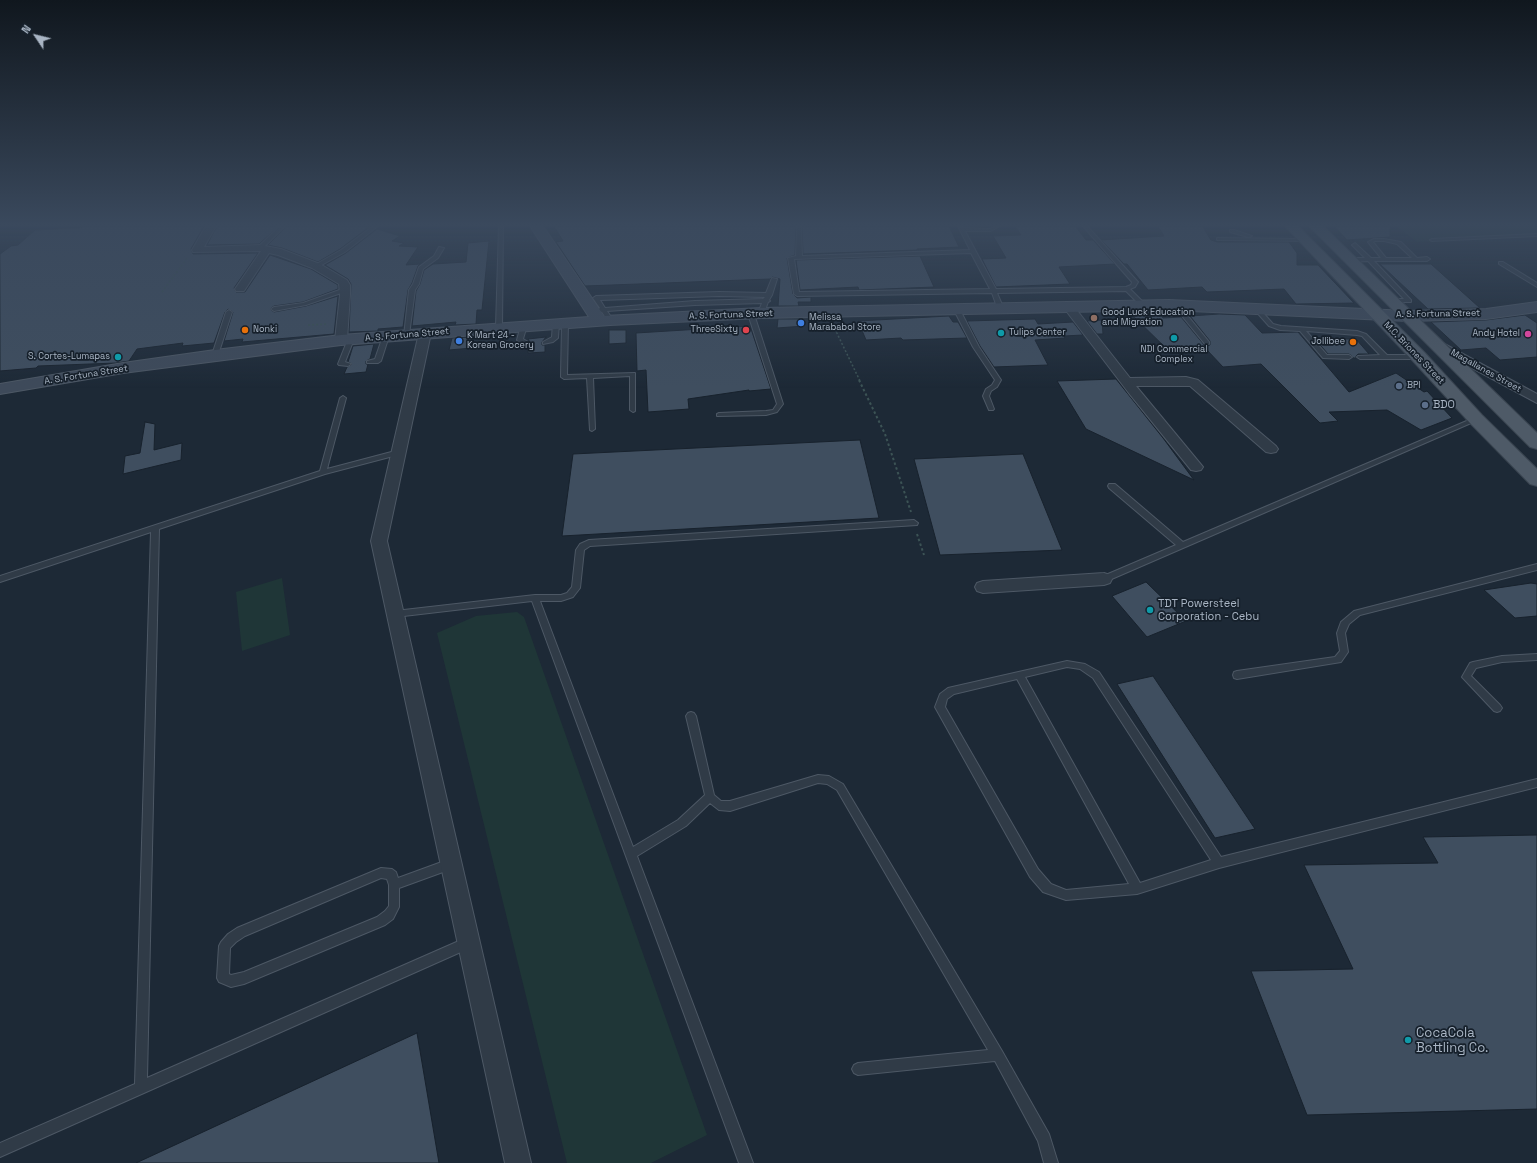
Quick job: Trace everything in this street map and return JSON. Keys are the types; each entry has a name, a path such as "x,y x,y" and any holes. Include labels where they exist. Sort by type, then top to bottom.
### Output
{"main road":[{"path":"577,280 602,315"},
{"name":"M.C. Briones Street","path":"1344,280 1419,357 1476,419 1537,480"},
{"name":"M.C. Briones Street","path":"1372,280 1537,443"},
{"name":"A. S. Fortuna Street","path":"0,389 124,368 215,355 346,340 561,323 602,315 762,306 956,308 1176,305 1408,316 1486,314 1537,307"}],"street":[{"path":"240,289 245,280"},
{"path":"340,280 343,282 345,290 342,323 346,340"},
{"path":"1068,306 1196,467"},
{"path":"425,333 379,541 518,1163"},
{"name":"Magallanes Street","path":"1434,343 1537,399"},
{"path":"1127,382 1186,381 1194,383 1271,449"},
{"path":"983,587 1104,579"}],"lane":[{"path":"406,335 412,290 417,280"},
{"path":"499,327 500,280"},
{"path":"719,415 766,413 775,410 780,404 762,306 773,280"},
{"path":"795,280 797,294 1127,289 1133,286 1135,282 1133,280"},
{"path":"988,280 1000,307"},
{"path":"1389,280 1409,301 1393,301"},
{"path":"1127,289 1143,305"},
{"path":"274,309 304,304 345,290"},
{"path":"602,315 596,298 719,294 762,306"},
{"path":"1176,305 1207,343"},
{"path":"956,308 976,347 998,380 995,386 988,390 986,396 991,410"},
{"path":"1255,308 1271,325 1280,328 1357,333 1364,335 1385,357"},
{"path":"215,355 229,312"},
{"path":"546,342 552,341 555,338 561,323"},
{"path":"561,323 564,377 633,374 633,410"},
{"path":"524,326 520,340 524,344 528,344"},
{"path":"1303,330 1326,357 1349,357"},
{"path":"369,362 378,361 386,336"},
{"path":"346,340 341,364 348,364"},
{"path":"1360,357 1419,357"},
{"path":"590,376 592,429"},
{"path":"323,472 343,398"},
{"path":"1104,579 1476,419"},
{"path":"0,579 323,472 399,452"},
{"path":"1112,486 1181,545"},
{"path":"395,614 535,598 561,598 576,588 580,550 583,546 590,543 914,523"},
{"path":"141,1088 155,527"},
{"path":"1237,675 1338,660 1344,652 1341,633 1345,622 1357,613 1537,567"},
{"path":"535,598 746,1163"},
{"path":"1497,708 1466,677 1473,665 1502,659 1537,657"},
{"path":"1219,863 1096,675 1082,666 1067,664 951,691 943,697 940,706 1034,873 1047,888 1066,895 1137,889 1219,863 1537,783"},
{"path":"1020,676 1137,889"},
{"path":"691,716 710,797 719,805 730,806 818,779 829,780 840,788 998,1055 1044,1139 1052,1163"},
{"path":"631,854 682,823 710,797"},
{"path":"394,886 450,864"},
{"path":"381,873 388,873 392,876 394,886 394,907 389,915 381,921 244,978 231,981 223,978 225,946 232,938 241,932 381,873"},
{"path":"0,1150 468,943"},
{"path":"858,1068 998,1055"}],"path":[{"path":"162,292 171,280"},
{"path":"308,325 342,323"},
{"path":"833,324 884,434 924,555"}],"green space":[{"path":"282,578 290,635 242,651 236,592"},
{"path":"517,612 524,617 707,1135 651,1163 567,1163 437,633 476,616"}],"building":[{"path":"0,280 239,280 234,288 236,292 245,292 253,280 330,280 338,285 338,289 303,302 274,306 270,309 274,312 306,306 338,296 334,334 242,342 243,339 224,341 233,312 228,309 225,312 214,343 182,346 183,343 137,349 129,361 116,363 38,366 36,368 0,371"},
{"path":"349,280 413,280 408,290 403,327 378,329 378,331 349,332 351,284"},
{"path":"421,280 485,280 482,310 477,310 476,324 455,325 456,322 412,326 416,291"},
{"path":"581,280 736,280 585,286"},
{"path":"780,280 791,280 793,294 797,298 811,297 811,302 798,302 799,306 778,306"},
{"path":"799,280 931,280 934,287 859,290 858,287 800,290"},
{"path":"993,280 1068,280 1070,284 996,287"},
{"path":"1140,280 1332,280 1354,303 1296,304 1284,289 1207,292 1202,287 1148,290"},
{"path":"1397,280 1449,280 1480,308 1428,309"},
{"path":"1131,314 1160,314 1163,318 1181,317 1205,346 1210,345 1210,341 1190,316 1219,314 1245,315 1262,333 1298,332 1349,392 1396,373 1424,392 1427,391 1452,418 1421,430 1387,410 1329,412 1338,421 1320,423 1261,364 1223,367 1207,350 1171,353"},
{"path":"1525,315 1537,323 1537,357 1500,360 1486,348 1461,350 1431,322 1486,320"},
{"path":"949,316 953,322 958,322 967,338 903,340 901,338 866,340 858,321"},
{"path":"778,319 802,319 804,326 777,328"},
{"path":"1035,319 1038,324 1073,322 1083,335 1035,340 1048,365 994,367 980,346 967,321"},
{"path":"1102,320 1103,334 1097,334 1087,321"},
{"path":"750,326 771,389 749,390 688,399 689,409 648,412 646,370 637,371 636,333"},
{"path":"609,330 626,330 626,343 609,344"},
{"path":"474,337 472,348 449,350 452,338"},
{"path":"546,337 542,342 542,345 545,345 545,352 528,353 528,347 532,345 528,339"},
{"path":"1315,339 1356,339 1369,354 1358,354 1356,358 1353,358 1349,354 1328,354"},
{"path":"374,344 370,359 366,361 366,364 368,364 366,372 344,374 347,367 352,364 348,362 353,346"},
{"path":"1116,379 1194,480 1086,429 1057,381"},
{"path":"145,422 155,424 154,450 182,443 181,460 123,474 125,456 140,453"},
{"path":"860,440 879,518 562,536 573,454"},
{"path":"1023,454 1062,550 940,555 914,459"},
{"name":"TDT Powersteel Corporation - Cebu","path":"1146,582 1186,621 1147,637 1112,596"},
{"path":"1531,583 1537,584 1537,616 1515,618 1484,590"},
{"path":"1153,676 1255,829 1215,838 1117,684"},
{"name":"CocaCola Bottling Co.","path":"1537,835 1537,1109 1307,1115 1251,971 1353,969 1304,865 1438,863 1423,837"},
{"path":"417,1033 439,1163 136,1163"}],"place":[{"name":"Good Luck Education and Migration","path":"1094,318"},
{"name":"Melissa Marababol Store","path":"801,323"},
{"name":"Nonki","path":"245,330"},
{"name":"ThreeSixty","path":"746,330"},
{"name":"Tulips Center","path":"1001,333"},
{"name":"Andy Hotel","path":"1528,334"},
{"name":"NDI Commercial Complex","path":"1174,338"},
{"name":"K Mart 24 - Korean Grocery","path":"459,341"},
{"name":"Jollibee","path":"1353,342"},
{"name":"S. Cortes-Lumapas","path":"118,357"},
{"name":"BPI","path":"1399,386"},
{"name":"BDO","path":"1425,405"},
{"name":"TDT Powersteel Corporation - Cebu","path":"1150,610"},
{"name":"CocaCola Bottling Co.","path":"1408,1040"}]}
